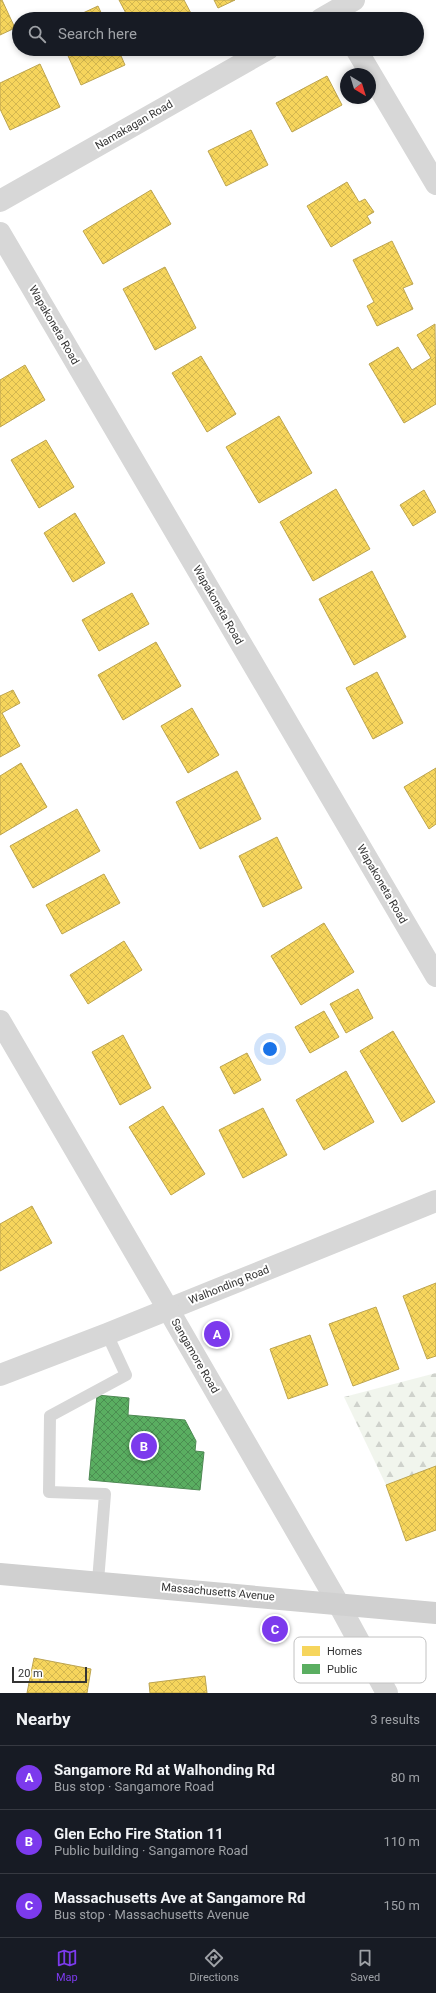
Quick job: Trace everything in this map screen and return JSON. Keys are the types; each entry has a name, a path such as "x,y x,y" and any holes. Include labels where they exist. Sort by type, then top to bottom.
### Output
{"main road":[{"name":"Massachusetts Avenue","path":"0,1574 98,1581 436,1613"}],"street":[{"path":"330,12 354,0"},
{"name":"Namakagan Road","path":"0,201 256,56"},
{"path":"360,56 436,184"},
{"name":"Wapakoneta Road","path":"0,233 436,976"},
{"name":"Sangamore Road","path":"0,1021 168,1309 356,1637"},
{"name":"Walhonding Road","path":"0,1375 107,1334 436,1201"},
{"name":"Sangamore Road","path":"381,1683 387,1693"}],"lane":[{"path":"98,1581 105,1494 49,1492 50,1416 126,1375 107,1334"}],"green space":[{"path":"436,1373 436,1472 386,1485 344,1397"}],"building: Homes":[{"path":"0,0 2,0 12,22 12,29 0,35"},
{"path":"119,0 184,0 190,12 125,12"},
{"path":"214,0 235,0 218,8"},
{"path":"98,6 101,12 85,12"},
{"path":"68,56 121,56 125,65 81,85"},
{"path":"40,64 60,107 10,130 0,109 0,83"},
{"path":"327,76 340,101 340,104 342,105 292,132 276,103"},
{"path":"251,130 268,165 226,186 208,151"},
{"path":"347,182 359,202 365,199 374,212 367,216 371,223 331,247 307,206"},
{"path":"151,190 171,224 103,264 83,231"},
{"path":"392,241 413,284 403,288 413,309 377,326 367,306 374,302 353,260"},
{"path":"165,267 196,328 155,350 123,289"},
{"path":"435,324 436,404 404,423 369,364 398,347 412,370 431,358 417,335"},
{"path":"201,356 236,414 207,432 172,373"},
{"path":"25,365 45,400 0,427 0,380"},
{"path":"279,416 312,473 259,503 226,447"},
{"path":"46,440 74,487 39,508 11,460"},
{"path":"336,489 370,549 313,581 280,522"},
{"path":"424,490 436,512 413,526 400,505"},
{"path":"75,513 105,563 73,582 44,533"},
{"path":"372,571 406,637 354,665 319,599"},
{"path":"132,593 149,624 99,651 82,620"},
{"path":"156,642 181,686 123,720 98,675"},
{"path":"377,672 403,723 373,739 346,688"},
{"path":"13,690 20,703 2,713 20,746 0,757 0,696"},
{"path":"192,708 219,755 188,773 161,726"},
{"path":"21,763 47,807 0,835 0,776"},
{"path":"436,768 436,824 429,829 404,787"},
{"path":"237,771 261,819 200,849 176,802"},
{"path":"77,809 100,851 33,888 10,846"},
{"path":"277,837 302,888 263,907 239,856"},
{"path":"104,874 120,903 62,934 46,905"},
{"path":"324,923 354,972 301,1005 271,956"},
{"path":"124,941 142,970 88,1004 70,975"},
{"path":"358,989 373,1018 346,1033 330,1004"},
{"path":"324,1011 339,1037 310,1053 295,1027"},
{"path":"393,1031 435,1102 402,1122 360,1051"},
{"path":"123,1035 151,1088 120,1105 92,1052"},
{"path":"247,1053 261,1080 234,1094 220,1067"},
{"path":"346,1071 374,1122 324,1150 296,1100"},
{"path":"163,1106 205,1174 171,1195 129,1127"},
{"path":"263,1108 287,1155 243,1178 219,1130"},
{"path":"32,1206 52,1243 0,1271 0,1224"},
{"path":"436,1283 436,1356 427,1359 403,1296"},
{"path":"376,1307 399,1369 353,1386 329,1324"},
{"path":"310,1335 328,1385 288,1399 270,1349"},
{"path":"436,1466 436,1530 406,1541 386,1485"},
{"path":"34,1658 91,1669 87,1693 27,1693"},
{"path":"205,1676 207,1693 150,1693 149,1683"}],"building: Public":[{"path":"97,1395 129,1398 128,1415 185,1420 196,1441 195,1451 204,1452 200,1490 89,1480"}],"place":[{"name":"Sangamore Rd at Walhonding Rd","path":"217,1334"},
{"name":"Glen Echo Fire Station 11","path":"144,1446"},
{"name":"Massachusetts Ave at Sangamore Rd","path":"275,1629"}]}
